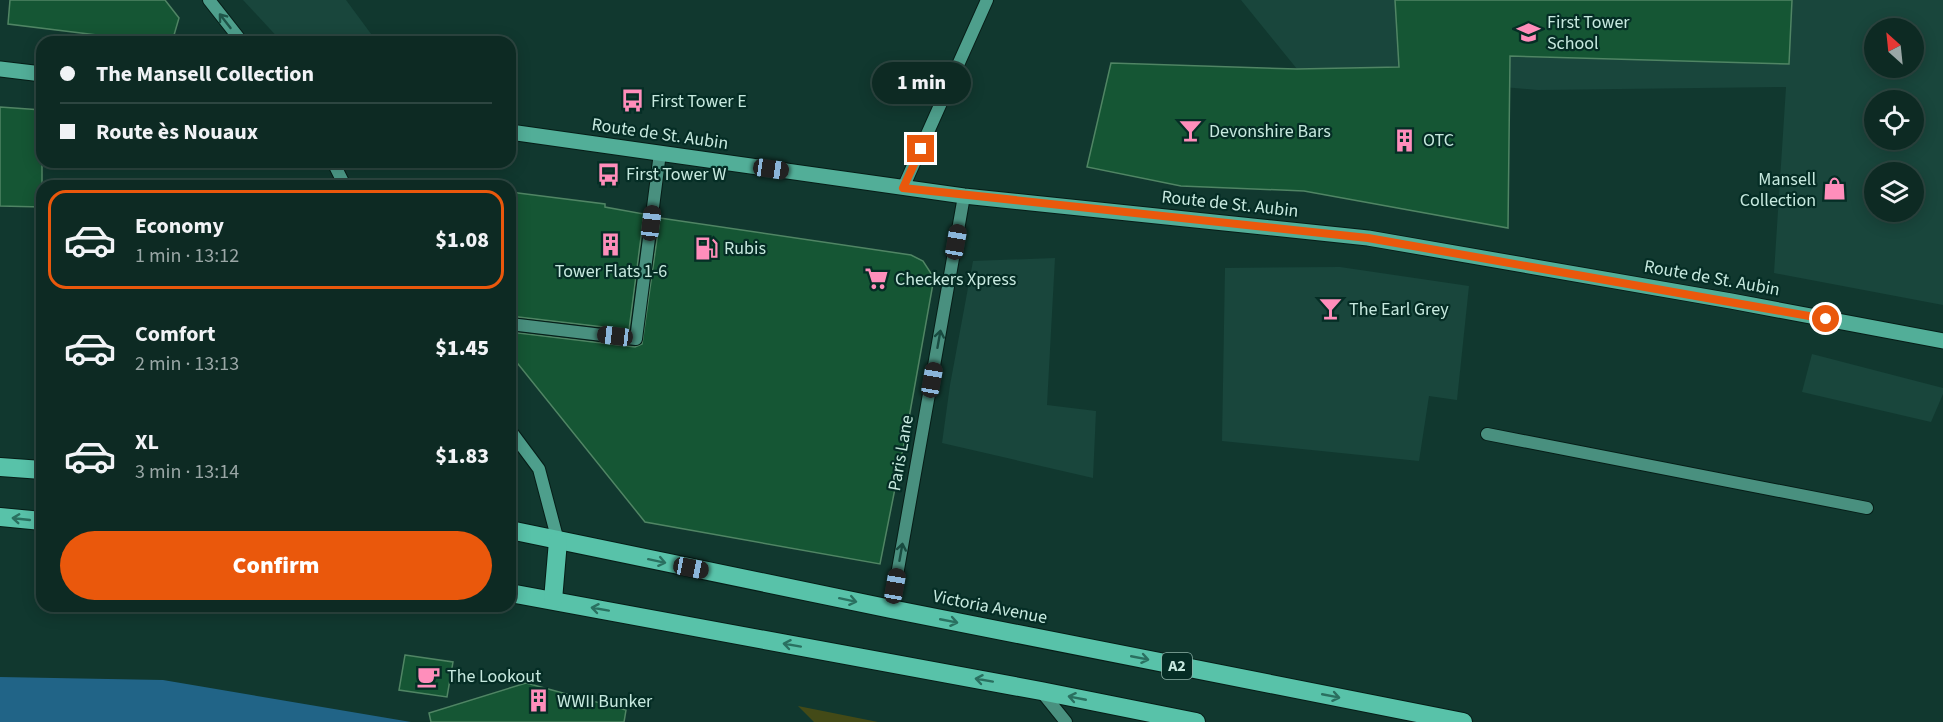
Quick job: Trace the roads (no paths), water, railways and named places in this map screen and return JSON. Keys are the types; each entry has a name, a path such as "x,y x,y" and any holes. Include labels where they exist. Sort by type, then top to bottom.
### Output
{"highway":[{"path":"0,467 36,470"},
{"path":"0,517 36,520"},
{"name":"Victoria Avenue","path":"516,531 891,609 1462,722"},
{"path":"553,600 558,541"},
{"path":"516,594 1196,722"}],"main road":[{"path":"209,0 237,36"},
{"path":"903,188 987,0"},
{"path":"0,69 36,73"},
{"name":"Route de St. Aubin","path":"516,133 964,196 1368,238 1708,297 1943,341"},
{"path":"516,438 539,469 558,541"}],"street":[{"path":"516,325 636,339 660,153"},
{"name":"Paris Lane","path":"891,609 964,196"},
{"path":"1487,434 1867,508"},
{"path":"1041,691 1065,722"}],"water":[{"path":"0,677 163,680 411,722 0,722"}],"place":[{"name":"First Tower School","path":"1529,32"},
{"name":"First Tower E","path":"633,101"},
{"name":"Devonshire Bars","path":"1191,131"},
{"name":"OTC","path":"1405,140"},
{"name":"First Tower W","path":"608,174"},
{"name":"Mansell Collection","path":"1834,189"},
{"name":"Tower Flats 1-6","path":"611,245"},
{"name":"Rubis","path":"706,248"},
{"name":"Checkers Xpress","path":"877,279"},
{"name":"The Earl Grey","path":"1331,309"},
{"name":"The Lookout","path":"429,676"},
{"name":"WWII Bunker","path":"539,701"}]}
